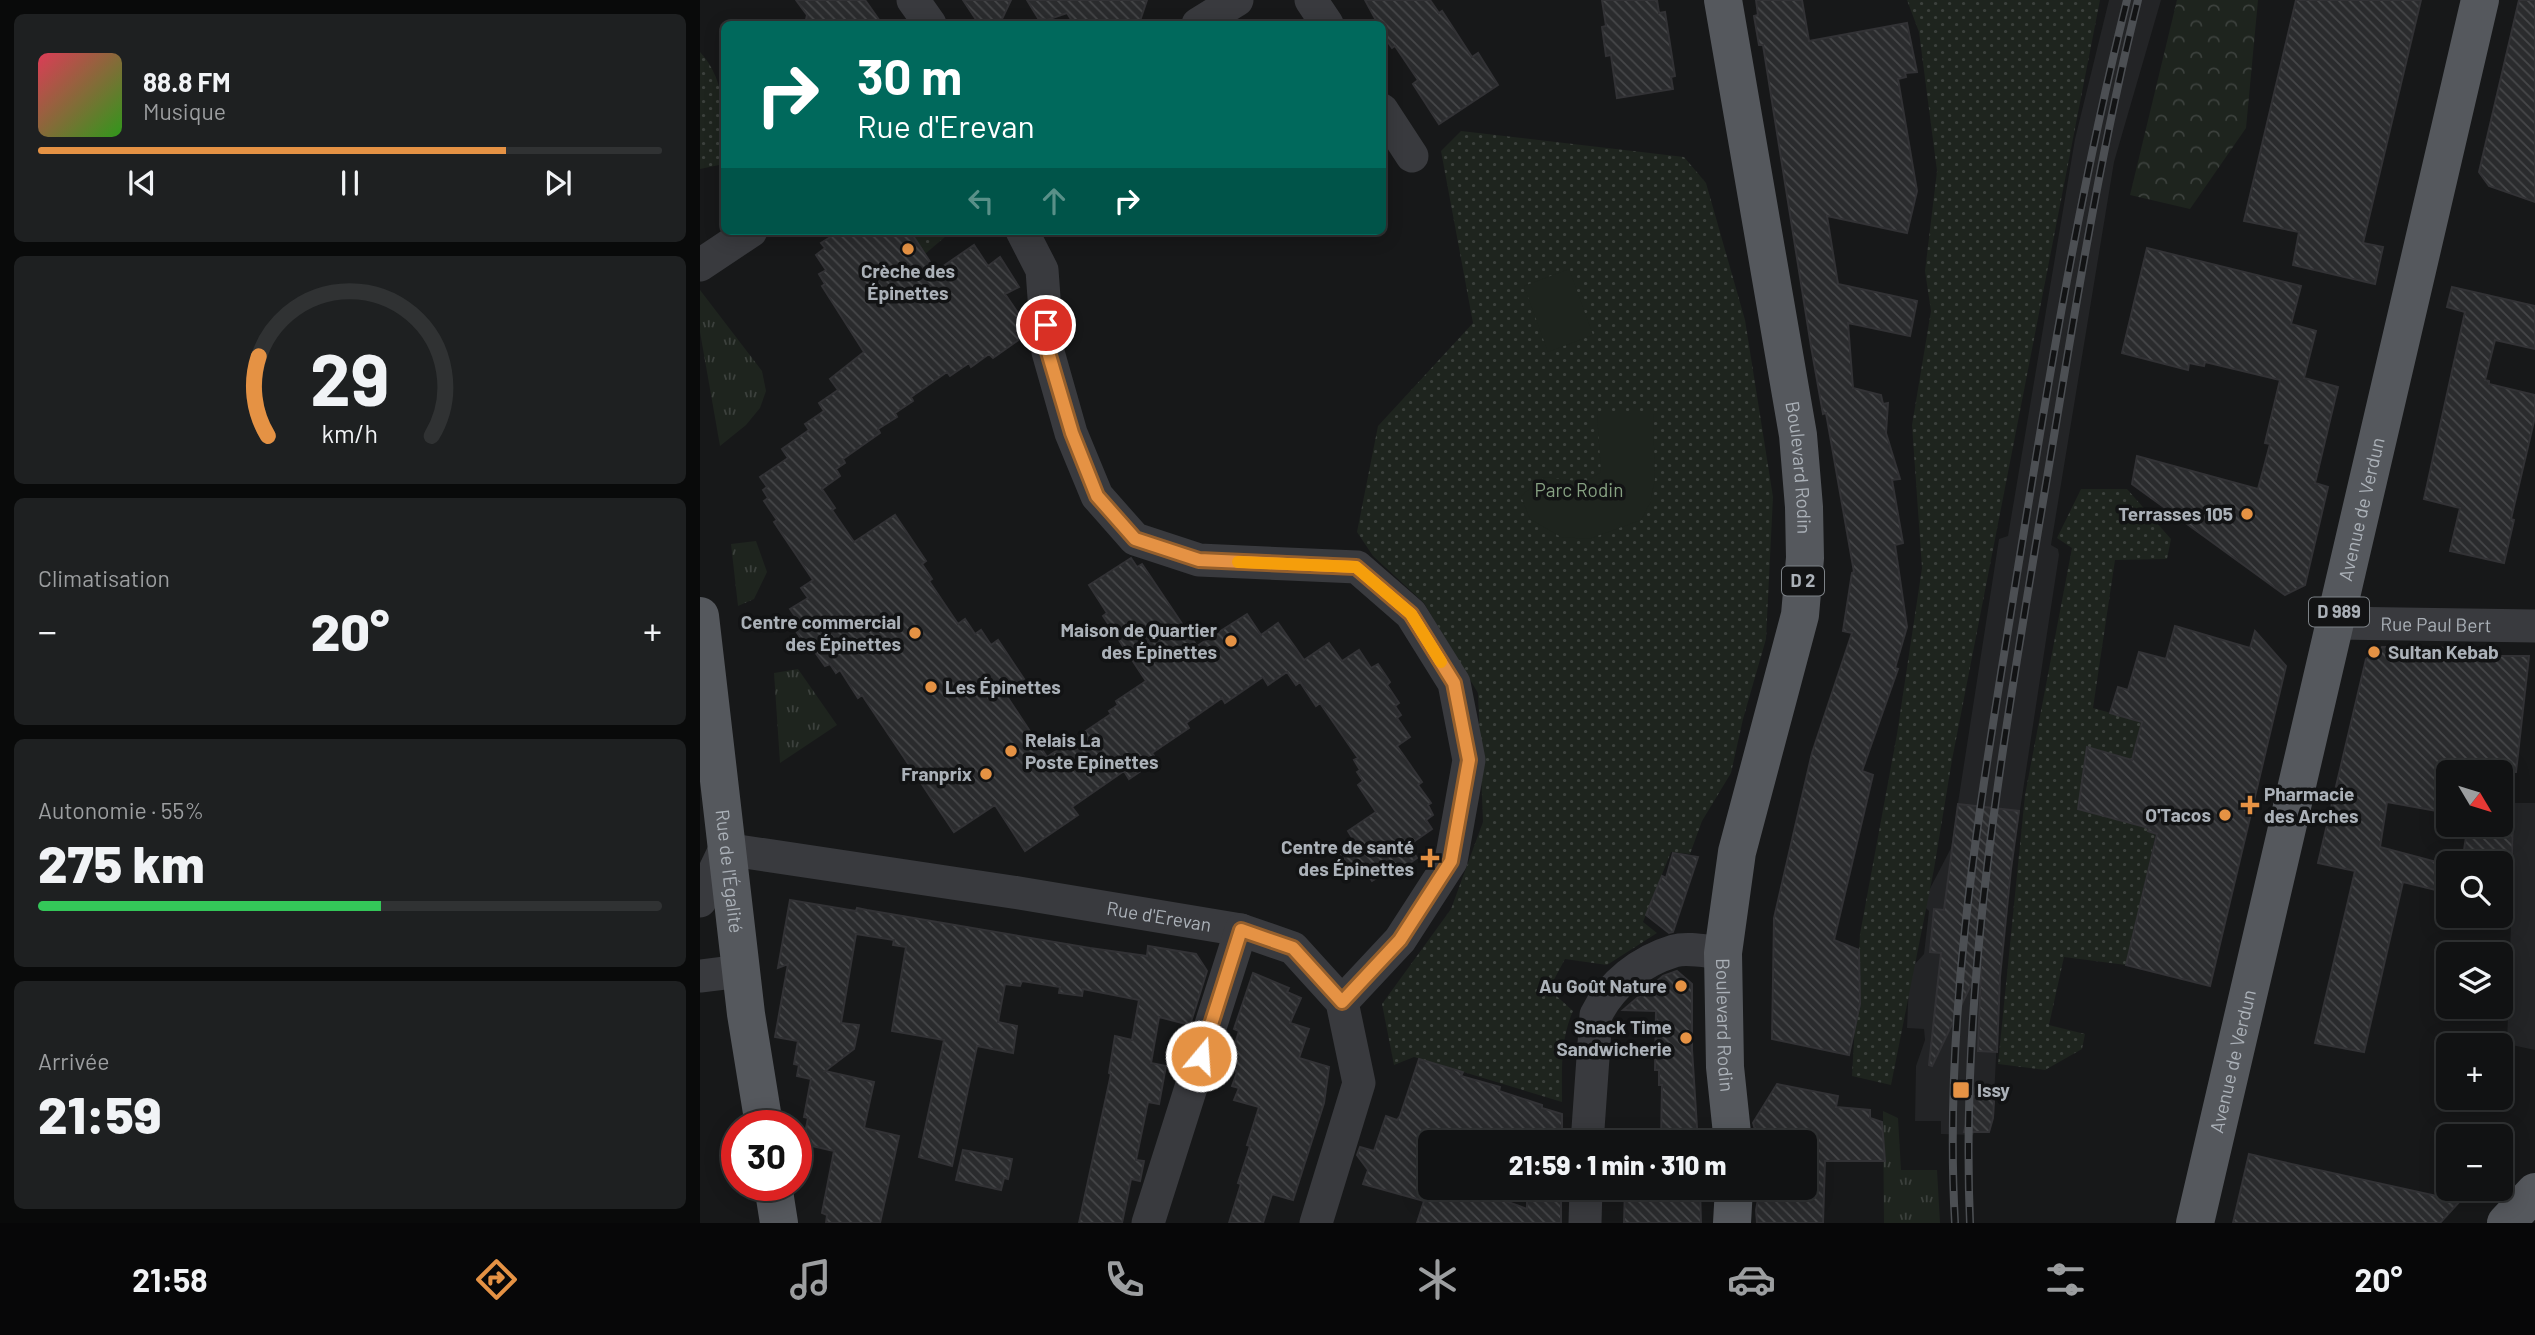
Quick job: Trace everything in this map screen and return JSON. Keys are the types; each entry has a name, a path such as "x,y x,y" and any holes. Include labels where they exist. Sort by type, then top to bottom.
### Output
{"main road":[{"name":"Boulevard Rodin","path":"1723,0 1798,435 1805,558 1800,615 1737,852 1723,953 1725,1067 1731,1130"},
{"name":"Avenue de Verdun","path":"2195,1223 2480,0"},
{"name":"Rue de l'Égalité","path":"700,617 725,849 762,1110"},
{"path":"2506,1223 2535,1192"},
{"path":"1732,1223 1733,1200"},
{"path":"776,1201 779,1223"}],"street":[{"path":"913,0 928,21"},
{"path":"1203,21 1237,0"},
{"path":"1311,0 1325,21"},
{"path":"1386,116 1412,156"},
{"path":"700,265 745,235"},
{"path":"1024,235 1042,270 1048,352 1072,433 1097,496 1135,539 1199,560 1356,567 1411,614 1454,683 1469,760 1451,861 1400,940 1342,1002 1359,1083 1316,1223"},
{"name":"Rue Paul Bert","path":"2336,623 2535,626"},
{"path":"700,901 725,849"},
{"name":"Rue d'Erevan","path":"725,849 1019,892 1241,930 1293,948 1342,1002"},
{"path":"1148,1223 1241,930"},
{"path":"1588,1130 1596,1015 1604,999 1616,985 1643,966 1676,950 1723,953"},
{"path":"700,976 741,971"},
{"path":"1585,1223 1586,1200"}],"shaded area":[{"path":"2109,0 2161,0 2114,162 2051,545 2058,549 2059,555 2011,869 2000,977 1993,1118 1989,1132 1975,1131 1973,1135 1941,1134 1941,1121 1915,1121 1916,1066 1925,1040 1924,1029 1907,1028 1909,982 1914,965 1924,954 1929,911 1922,904 1951,848 1999,539 2008,536 2075,139"},
{"path":"2515,803 2535,803 2535,1050 2513,1045 2513,1033 2507,1033 2508,1019 2513,1019 2513,942 2510,942 2511,928 2513,928"}],"green space":[{"path":"1907,0 2100,0 1891,1085 1852,1076 1860,934 1897,734 1922,568 1912,425 1931,311 1925,271 1937,171 1919,32"},
{"path":"2177,0 2258,0 2246,128 2190,209 2130,195"},
{"path":"700,52 716,77 721,96 721,165 700,169"},
{"name":"Parc Rodin","path":"1461,131 1684,157 1706,183 1745,320 1773,497 1766,639 1731,773 1702,821 1690,854 1671,852 1643,922 1657,933 1607,965 1565,959 1549,989 1573,1011 1564,1044 1562,1102 1414,1057 1394,1065 1382,1004 1451,909 1483,822 1478,693 1424,603 1373,556 1357,532 1378,426 1473,323 1441,151"},
{"path":"913,235 947,235 925,254"},
{"path":"1569,269 1593,335 1548,352 1524,286"},
{"path":"700,290 762,371 766,391 760,408 746,425 720,446 700,332"},
{"path":"1597,414 1653,414 1655,479 1650,503 1641,520 1589,539 1561,537 1530,519 1521,496 1544,477 1585,482 1601,472"},
{"path":"2081,489 2127,489 2171,539 2167,559 2115,560 2093,708 2183,733 2118,820 2149,828 2149,831 2156,833 2126,965 2064,957 2049,1025 2085,1034 2082,1049 2045,1070 1998,1064 2025,795 2072,548 2057,538"},
{"path":"756,541 767,572 754,599 738,606 731,544"},
{"path":"798,669 837,725 780,763 774,673"},
{"path":"1883,1111 1898,1118 1901,1170 1937,1170 1940,1223 1884,1223"}],"building":[{"path":"796,0 865,0 880,21 806,21 807,15"},
{"path":"963,0 1011,0 1002,19 977,21"},
{"path":"1027,0 1147,0 1140,21 1072,21 1067,13 1047,20 1038,18"},
{"path":"1365,0 1430,0 1439,13 1442,11 1472,57 1478,53 1498,85 1439,124 1413,84 1418,80 1395,46 1392,48 1386,40 1386,21 1376,21"},
{"path":"1602,0 1657,0 1659,13 1665,12 1675,76 1671,77 1673,89 1617,98 1611,55 1606,56 1602,27 1606,26"},
{"path":"1756,0 1802,0 1809,41 1907,23 1917,72 1905,73 1906,77 1898,79 1917,191 1907,233 1827,216 1838,284 1917,301 1910,336 1848,323 1853,388 1881,395 1883,404 1888,403 1886,433 1900,479 1892,480 1903,543 1895,545 1907,627 1895,668 1898,669 1862,771 1873,775 1834,940 1859,950 1860,1004 1849,1055 1772,1039 1774,918 1812,753 1852,633 1843,631 1854,572 1826,413 1823,414 1811,346 1763,45 1759,45 1754,16 1758,15"},
{"path":"2296,0 2421,0 2363,243 2383,247 2375,284 2293,265 2299,232 2244,221"},
{"path":"2519,0 2535,0 2535,202 2489,186 2479,172"},
{"path":"834,235 913,235 936,271 974,245 988,266 1000,257 1019,287 1005,294 1027,326 1027,334 993,358 989,354 971,367 969,363 950,376 947,372 911,397 913,401 895,413 897,417 878,429 880,433 843,459 845,463 836,469 840,476 822,489 835,508 832,510 854,542 895,515 926,561 922,564 932,579 929,581 958,624 965,619 975,634 981,630 991,645 998,640 1024,679 1004,692 1047,757 1111,714 1109,711 1118,705 1116,701 1146,681 1103,616 1107,613 1089,585 1131,558 1137,567 1142,564 1197,646 1247,614 1261,635 1278,623 1304,660 1329,643 1342,661 1359,650 1371,668 1378,664 1399,703 1395,706 1401,715 1397,718 1410,737 1397,746 1422,782 1418,785 1431,803 1428,805 1433,815 1426,820 1432,829 1409,845 1417,858 1389,878 1385,873 1372,881 1366,872 1357,878 1338,850 1353,839 1348,831 1376,812 1358,785 1363,781 1354,760 1358,758 1320,703 1316,706 1300,682 1296,685 1287,672 1268,685 1263,677 1225,703 1222,698 1186,723 1189,728 1152,753 1157,760 1129,779 1124,771 1072,807 1078,815 1025,851 995,805 954,832 862,695 858,698 840,670 836,673 830,664 825,666 812,648 808,650 796,631 803,627 790,609 808,598 801,588 813,580 774,522 777,520 764,501 768,498 763,490 767,487 760,477 788,458 782,449 809,430 805,424 824,411 819,403 838,390 830,379 864,352 822,286 825,284 819,274 826,270 816,255 825,248 821,243"},
{"path":"2147,248 2301,286 2291,324 2316,331 2304,378 2338,387 2315,483 2328,487 2305,585 2285,595 2132,484 2137,456 2258,489 2270,444 2265,443 2280,380 2205,362 2204,366 2189,363 2188,370 2122,353"},
{"path":"2452,287 2535,306 2535,349 2495,340 2485,380 2489,381 2489,384 2535,395 2535,417 2511,519 2514,520 2504,563 2450,551 2460,508 2424,499 2465,312 2447,307"},
{"path":"2175,626 2250,648 2255,631 2286,666 2210,986 2126,965 2157,834 2148,831 2149,828 2078,809 2087,747 2132,760 2142,722 2110,713 2118,687 2128,690 2139,652 2166,659"},
{"path":"2382,647 2470,648 2469,656 2529,656 2516,772 2513,772 2513,760 2436,760 2436,811 2387,802 2380,847 2436,862 2436,890 2403,882 2364,1052 2315,1043 2355,871 2318,863 2366,659"},
{"path":"1958,804 2019,811 2000,977 1997,1052 1978,1051 1981,964 1932,1066 1929,1065 1941,953 1930,952 1934,909 1944,910"},
{"path":"2466,837 2513,837 2512,851 2464,851"},
{"path":"1673,853 1698,857 1673,932 1669,933 1646,915 1662,876 1666,878"},
{"path":"790,900 856,911 857,908 1147,956 1148,946 1196,954 1207,971 1190,1025 1159,1017 1151,1063 1166,1066 1159,1104 1148,1102 1136,1160 1144,1161 1140,1181 1131,1179 1122,1223 1079,1223 1111,1074 1115,1036 1132,1040 1139,1000 1083,989 1082,996 1059,993 1060,987 1022,981 1020,986 1005,984 998,1022 1017,1026 1013,1053 977,1046 952,1166 919,1157 944,1040 892,1031 906,947 893,945 894,940 856,934 841,1023 859,1025 854,1049 825,1071 874,1082 864,1128 899,1136 880,1223 826,1223 827,1215 822,1213 834,1151 812,1146 812,1110 805,1110 811,1079 797,1076 799,1065 794,1064 798,1041 775,1037 788,964 778,968"},
{"path":"1677,971 1692,984 1692,1049 1697,1130 1661,1130 1662,1085 1659,1085 1659,1070 1655,1070 1656,1011 1623,1010 1663,976"},
{"path":"1253,973 1289,988 1287,992 1301,998 1290,1023 1309,1029 1299,1058 1329,1067 1324,1103 1293,1200 1272,1194 1263,1223 1229,1223 1250,1146 1247,1145 1259,1107 1234,1100 1239,1088 1232,1086 1237,1072 1227,1069 1239,1031 1234,1029"},
{"path":"1419,1059 1463,1072 1461,1076 1500,1087 1499,1091 1562,1114 1562,1130 1418,1130 1418,1199 1363,1184 1368,1170 1357,1155 1360,1147 1374,1151 1386,1116 1397,1120"},
{"path":"1777,1084 1838,1096 1836,1107 1870,1110 1870,1118 1882,1122 1885,1161 1825,1161 1823,1223 1757,1223 1758,1200 1817,1200 1817,1130 1755,1130 1753,1123"},
{"path":"1976,1085 1995,1086 1993,1118 1989,1132 1964,1132"},
{"path":"963,1150 1012,1159 1008,1179 1004,1178 1001,1190 956,1180"},
{"path":"2249,1154 2436,1196 2436,1201 2460,1201 2440,1223 2233,1223"},
{"path":"1420,1200 1503,1200 1527,1209 1527,1200 1561,1200 1561,1223 1417,1223 1424,1201"},
{"path":"1625,1200 1700,1200 1701,1223 1624,1223"}],"railway":[{"path":"1955,1223 1954,1066 1959,988 1977,832 2050,374 2093,149 2127,0"},
{"path":"1970,1223 1971,1047 1986,873 2025,612 2084,262 2109,130 2138,0"}],"slow traffic":[{"path":"1238,562 1356,567 1411,614 1441,662"}],"place":[{"name":"Crèche des Épinettes","path":"908,249"},
{"name":"Terrasses 105","path":"2247,514"},
{"name":"Centre commercial des Épinettes","path":"915,633"},
{"name":"Maison de Quartier des Épinettes","path":"1231,641"},
{"name":"Sultan Kebab","path":"2374,652"},
{"name":"Les Épinettes","path":"931,687"},
{"name":"Relais La Poste Epinettes","path":"1011,751"},
{"name":"Franprix","path":"986,774"},
{"name":"Pharmacie des Arches","path":"2250,805"},
{"name":"O'Tacos","path":"2225,815"},
{"name":"Centre de santé des Épinettes","path":"1430,858"},
{"name":"Au Goût Nature","path":"1681,986"},
{"name":"Snack Time Sandwicherie","path":"1686,1038"},
{"name":"Issy","path":"1961,1090"}],"route":[{"path":"1046,325 1048,352 1072,433 1097,496 1135,539 1199,560 1356,567 1411,614 1454,683 1469,760 1451,861 1400,940 1342,1002 1293,948 1241,930 1201,1056"}]}
